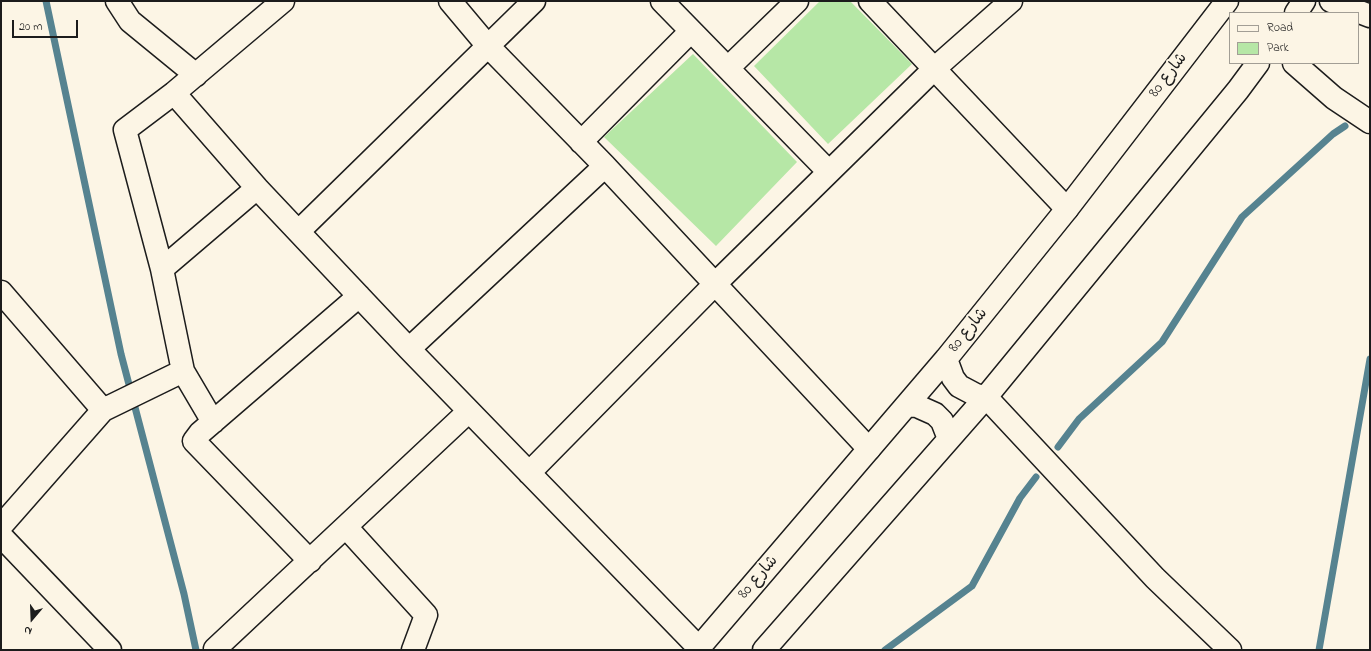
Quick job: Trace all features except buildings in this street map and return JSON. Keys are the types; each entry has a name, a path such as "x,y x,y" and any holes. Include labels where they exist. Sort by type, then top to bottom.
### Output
{"street":[{"path":"117,1 130,21 196,75"},
{"path":"213,422 183,371 162,269 125,130 174,93 283,1"},
{"path":"450,1 487,45 605,166 869,449"},
{"path":"299,231 487,45 534,1"},
{"path":"662,1 829,172"},
{"path":"728,68 797,1"},
{"path":"870,1 1067,209"},
{"path":"529,473 715,284 934,68 1011,1"},
{"name":"شارع 80","path":"698,649 869,449 908,406 1067,209 1227,1"},
{"path":"1297,12 1304,1"},
{"path":"1331,1 1370,16"},
{"path":"580,142 691,31"},
{"path":"764,650 986,397 1238,90 1257,64"},
{"path":"1295,64 1334,98 1370,122"},
{"path":"174,93 257,188 299,231 409,350 698,649"},
{"path":"409,350 605,166"},
{"path":"162,269 257,188"},
{"path":"1,292 103,410"},
{"path":"310,561 199,448 194,441 200,433 359,296"},
{"path":"946,359 953,378 959,386 972,393 986,397 1155,578 1230,650"},
{"path":"1,526 103,410 183,371"},
{"path":"908,406 917,406 935,414 947,429 949,439"},
{"path":"216,650 469,411"},
{"path":"346,527 426,615 413,650"},
{"path":"1,536 110,650"}],"green space":[{"path":"820,1 850,1 912,64 828,144 754,66"},
{"path":"693,54 797,162 716,246 604,137"}],"waterway":[{"path":"46,1 121,354 184,594 196,650"},
{"path":"1058,447 1079,419 1162,342 1242,217 1333,134 1345,126"},
{"path":"1319,650 1370,359"},
{"path":"885,650 972,586 1020,498 1036,477"}]}
